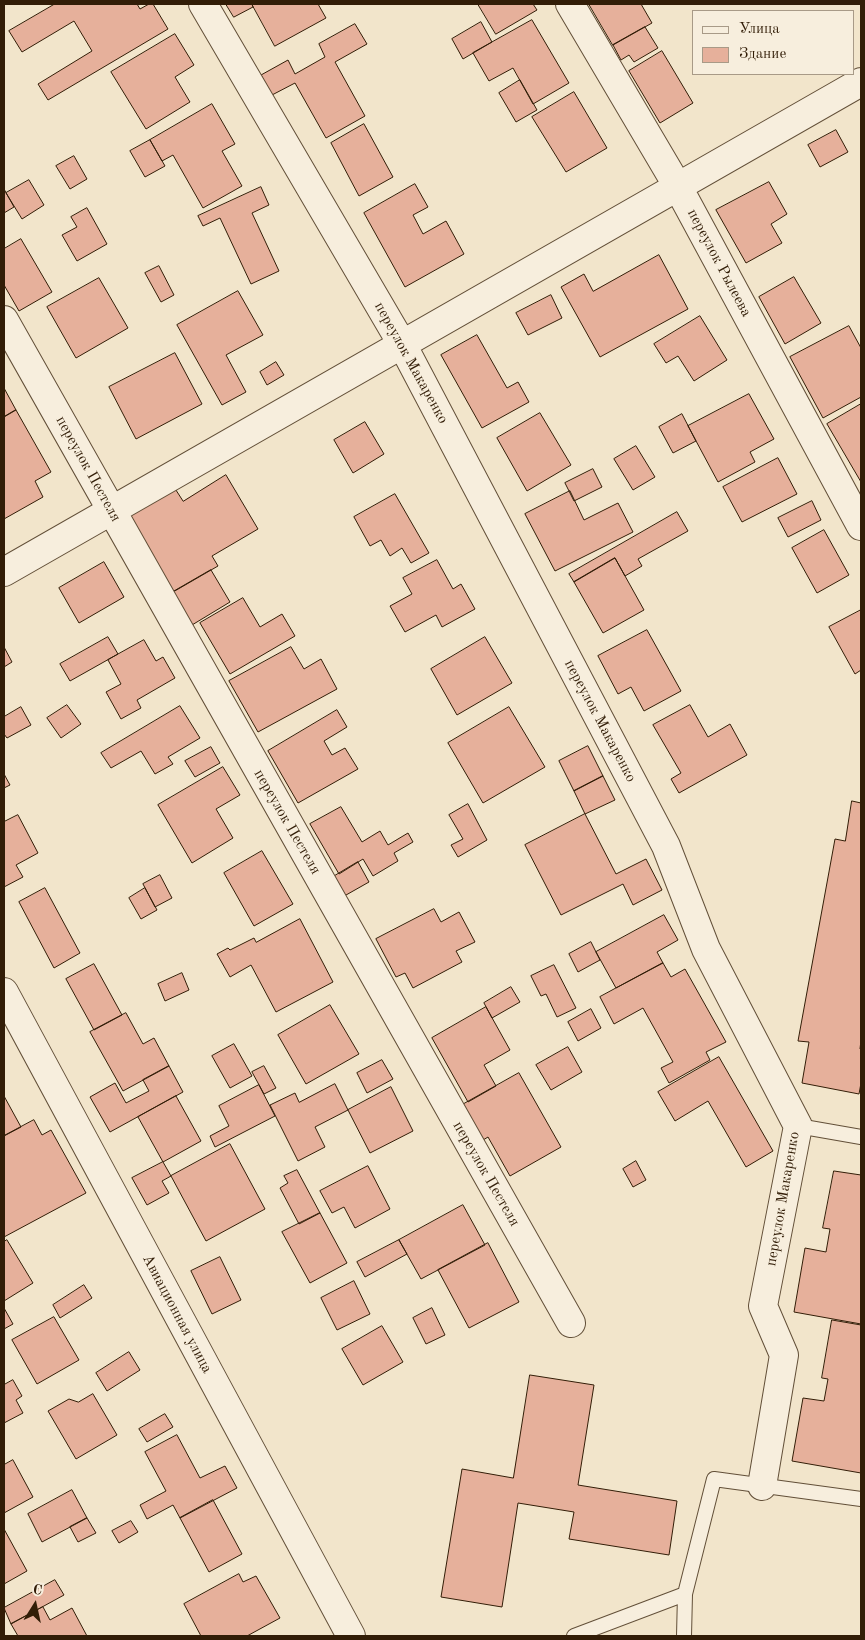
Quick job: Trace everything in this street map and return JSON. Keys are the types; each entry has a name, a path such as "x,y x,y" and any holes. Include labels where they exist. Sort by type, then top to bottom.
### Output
{"street":[{"name":"переулок Макаренко","path":"203,4 402,344 666,846 706,949 798,1126 763,1306 784,1355 762,1486"},
{"name":"переулок Рылеева","path":"570,4 678,187 861,526"},
{"path":"4,572 861,82"},
{"name":"переулок Пестеля","path":"4,320 571,1323"},
{"name":"Авиационная улица","path":"4,992 351,1636"}],"lane":[{"path":"798,1126 861,1137"},
{"path":"684,1636 685,1594 714,1480 861,1499"},
{"path":"574,1636 685,1594"}],"building":[{"path":"55,4 137,4 140,9 153,4 168,29 48,100 38,84 92,51 74,21 22,52 9,31"},
{"path":"226,4 252,4 253,7 234,17"},
{"path":"252,4 318,4 326,18 275,46"},
{"path":"478,4 533,4 537,10 496,34"},
{"path":"589,4 641,4 652,23 613,45"},
{"path":"532,20 569,83 533,104 513,68 489,81 473,53"},
{"path":"481,22 492,42 463,59 452,39"},
{"path":"355,24 367,44 335,62 365,116 326,138 295,83 272,95 261,75 288,60 295,74 325,57 319,44"},
{"path":"645,27 658,48 634,62 629,55 621,60 613,45"},
{"path":"175,34 194,65 175,77 190,102 146,129 111,72"},
{"path":"662,51 693,103 660,123 629,71"},
{"path":"520,80 537,110 516,122 499,93"},
{"path":"574,92 607,148 566,172 532,117"},
{"path":"212,104 235,144 222,151 242,186 203,208 173,155 162,161 150,140"},
{"path":"364,124 393,177 359,196 331,143"},
{"path":"836,130 848,152 820,167 808,145"},
{"path":"150,140 165,166 145,177 130,151"},
{"path":"74,156 87,179 70,189 56,166"},
{"path":"29,180 44,205 22,219 6,193"},
{"path":"769,182 787,214 771,224 782,243 746,263 716,210"},
{"path":"415,184 428,207 413,215 423,234 446,221 464,254 405,287 364,213"},
{"path":"261,187 269,205 252,213 279,271 251,284 220,218 203,226 198,216"},
{"path":"4,189 14,207 4,213"},
{"path":"87,208 107,244 77,261 62,235 77,227 71,217"},
{"path":"21,239 52,292 19,311 4,285 4,249"},
{"path":"659,255 688,309 600,357 561,287 584,274 593,291"},
{"path":"159,266 174,295 161,302 145,273"},
{"path":"794,277 821,323 785,344 759,297"},
{"path":"99,278 128,328 76,358 47,307"},
{"path":"238,291 263,335 226,355 246,392 222,405 177,325"},
{"path":"551,295 562,318 528,335 516,313"},
{"path":"700,316 727,360 694,381 678,356 666,363 654,344"},
{"path":"849,326 861,348 861,397 823,418 790,357"},
{"path":"477,335 507,388 518,382 529,402 482,428 441,355"},
{"path":"175,353 202,404 136,439 109,387"},
{"path":"276,362 284,375 267,385 260,372"},
{"path":"4,388 16,410 4,417"},
{"path":"749,394 774,439 750,452 755,462 718,482 688,426"},
{"path":"861,404 861,482 827,424"},
{"path":"16,410 51,472 35,481 43,497 4,519 4,417"},
{"path":"540,413 571,465 527,491 497,438"},
{"path":"682,414 696,441 673,453 659,427"},
{"path":"365,422 384,454 353,473 334,440"},
{"path":"636,446 655,477 633,490 614,459"},
{"path":"778,458 797,494 742,522 723,487"},
{"path":"593,469 602,487 574,501 565,483"},
{"path":"226,475 258,529 212,556 218,566 173,592 127,515 174,487 183,501"},
{"path":"570,491 584,520 618,503 633,532 555,571 525,514"},
{"path":"395,494 429,553 411,563 402,548 390,556 381,540 370,546 354,517"},
{"path":"812,501 821,520 788,537 778,518"},
{"path":"677,512 688,531 638,559 642,566 625,576 615,558 574,582 569,574"},
{"path":"824,530 849,575 817,593 792,548"},
{"path":"615,558 644,610 603,633 574,582"},
{"path":"437,560 453,589 461,584 475,609 442,627 436,615 405,632 390,606 412,594 403,578"},
{"path":"104,562 124,597 79,623 59,588"},
{"path":"211,570 230,602 192,625 173,592"},
{"path":"243,598 260,627 282,614 295,636 230,674 200,623"},
{"path":"861,610 861,670 855,674 829,627"},
{"path":"647,630 681,691 644,711 631,687 618,694 598,656"},
{"path":"108,637 118,654 70,681 60,664"},
{"path":"485,637 512,683 457,715 431,669"},
{"path":"144,640 156,661 163,657 175,678 137,700 141,708 121,719 106,692 121,684 108,660"},
{"path":"4,647 12,662 4,667"},
{"path":"291,647 304,669 321,659 337,689 258,732 229,681"},
{"path":"67,705 81,724 61,738 47,718"},
{"path":"690,705 708,737 730,724 747,755 679,793 671,779 681,773 653,725"},
{"path":"180,706 200,738 168,757 173,764 155,774 141,751 111,768 101,753"},
{"path":"21,707 31,725 7,738 4,734 4,717"},
{"path":"509,707 545,767 483,803 448,743"},
{"path":"337,710 347,727 324,741 332,755 345,748 358,769 298,803 268,751"},
{"path":"588,746 603,776 574,791 559,761"},
{"path":"211,747 220,763 195,777 185,761"},
{"path":"223,767 240,795 216,809 233,838 192,863 158,805"},
{"path":"4,774 10,785 4,788"},
{"path":"603,776 615,800 585,814 574,791"},
{"path":"852,801 861,803 861,1083 859,1094 802,1083 809,1042 798,1041 835,839 845,841"},
{"path":"468,804 487,840 458,857 451,845 463,839 449,815"},
{"path":"341,807 362,842 380,831 388,845 408,833 413,842 394,853 398,861 373,876 363,859 339,874 310,824"},
{"path":"585,814 616,874 646,859 662,890 633,905 623,884 561,915 525,845"},
{"path":"18,815 38,853 16,865 23,877 4,887 4,822"},
{"path":"262,851 293,904 254,926 224,873"},
{"path":"358,862 369,882 339,899 328,880"},
{"path":"160,875 172,898 155,907 143,884"},
{"path":"45,888 80,953 54,968 19,902"},
{"path":"145,888 157,910 141,919 129,898"},
{"path":"434,909 441,922 459,912 475,942 456,951 462,962 413,988 405,973 396,977 376,939"},
{"path":"664,915 678,940 657,952 663,963 616,988 596,952"},
{"path":"300,919 333,982 276,1012 251,965 230,977 217,954 254,938 256,942"},
{"path":"591,942 600,960 578,972 569,954"},
{"path":"663,963 671,977 685,969 726,1042 706,1052 710,1060 669,1083 661,1068 673,1062 643,1008 614,1024 600,997"},
{"path":"94,964 122,1015 94,1030 66,979"},
{"path":"554,965 576,1008 557,1017 546,994 541,996 531,976"},
{"path":"182,973 189,990 165,1001 158,984"},
{"path":"511,987 520,1002 492,1018 484,1003"},
{"path":"330,1005 359,1054 306,1084 278,1035"},
{"path":"486,1007 510,1050 484,1065 496,1086 468,1102 432,1038"},
{"path":"591,1009 601,1028 578,1041 568,1022"},
{"path":"126,1013 143,1044 154,1038 169,1066 123,1091 90,1032"},
{"path":"234,1044 252,1076 230,1088 212,1056"},
{"path":"568,1047 582,1072 551,1090 536,1065"},
{"path":"719,1057 773,1151 746,1167 708,1101 675,1121 658,1092"},
{"path":"382,1060 393,1079 367,1093 357,1073"},
{"path":"169,1066 183,1092 110,1132 90,1097 115,1083 126,1103 149,1091 143,1080"},
{"path":"264,1066 276,1088 264,1094 252,1072"},
{"path":"519,1073 561,1147 510,1176 488,1137 475,1145 455,1109"},
{"path":"335,1084 348,1110 315,1127 325,1147 298,1161 270,1105 295,1093 299,1102"},
{"path":"259,1085 275,1116 215,1147 210,1136 229,1126 219,1106"},
{"path":"391,1087 413,1131 370,1153 348,1110"},
{"path":"4,1096 21,1127 4,1136"},
{"path":"176,1096 201,1141 163,1162 138,1117"},
{"path":"34,1120 42,1135 51,1130 86,1193 4,1237 4,1136"},
{"path":"230,1144 265,1209 206,1241 171,1176"},
{"path":"636,1161 646,1180 633,1187 623,1169"},
{"path":"163,1162 171,1176 162,1181 169,1193 147,1205 132,1178"},
{"path":"368,1166 390,1209 355,1228 344,1207 332,1213 320,1191"},
{"path":"297,1170 320,1213 299,1224 280,1188 288,1183 284,1176"},
{"path":"834,1171 861,1175 861,1324 794,1312 805,1248 826,1252 830,1229 823,1228"},
{"path":"463,1205 485,1245 421,1279 399,1240"},
{"path":"320,1213 347,1263 310,1283 282,1232"},
{"path":"7,1240 33,1283 4,1301 4,1242"},
{"path":"399,1240 407,1254 365,1277 357,1262"},
{"path":"488,1243 519,1302 469,1328 438,1270"},
{"path":"220,1257 241,1300 212,1314 191,1271"},
{"path":"354,1281 370,1314 337,1330 321,1298"},
{"path":"84,1285 92,1298 60,1318 53,1305"},
{"path":"4,1308 13,1324 4,1329"},
{"path":"432,1308 445,1335 426,1344 413,1318"},
{"path":"54,1317 79,1360 37,1384 12,1340"},
{"path":"832,1320 861,1325 861,1473 792,1461 803,1398 824,1401 828,1379 822,1378"},
{"path":"382,1326 403,1362 363,1385 342,1349"},
{"path":"129,1352 140,1370 107,1391 96,1373"},
{"path":"530,1375 594,1385 578,1485 677,1501 669,1555 569,1539 574,1512 518,1503 502,1607 441,1597 462,1469 513,1478"},
{"path":"13,1380 22,1396 16,1400 23,1413 4,1423 4,1385"},
{"path":"93,1394 117,1435 76,1459 48,1411 69,1399 78,1402"},
{"path":"165,1414 173,1427 147,1442 139,1429"},
{"path":"177,1435 200,1478 225,1466 237,1488 180,1518 173,1505 147,1519 140,1505 166,1491 145,1452"},
{"path":"13,1460 33,1497 4,1513 4,1465"},
{"path":"72,1490 87,1518 42,1542 28,1514"},
{"path":"213,1500 242,1554 209,1572 180,1518"},
{"path":"87,1518 96,1533 78,1542 70,1527"},
{"path":"131,1521 138,1532 119,1543 112,1531"},
{"path":"4,1529 27,1571 4,1584"},
{"path":"239,1574 243,1582 256,1576 280,1618 247,1636 201,1636 184,1604"},
{"path":"55,1580 64,1595 11,1624 4,1608"},
{"path":"43,1607 50,1620 72,1608 87,1636 18,1636 11,1624"}]}
